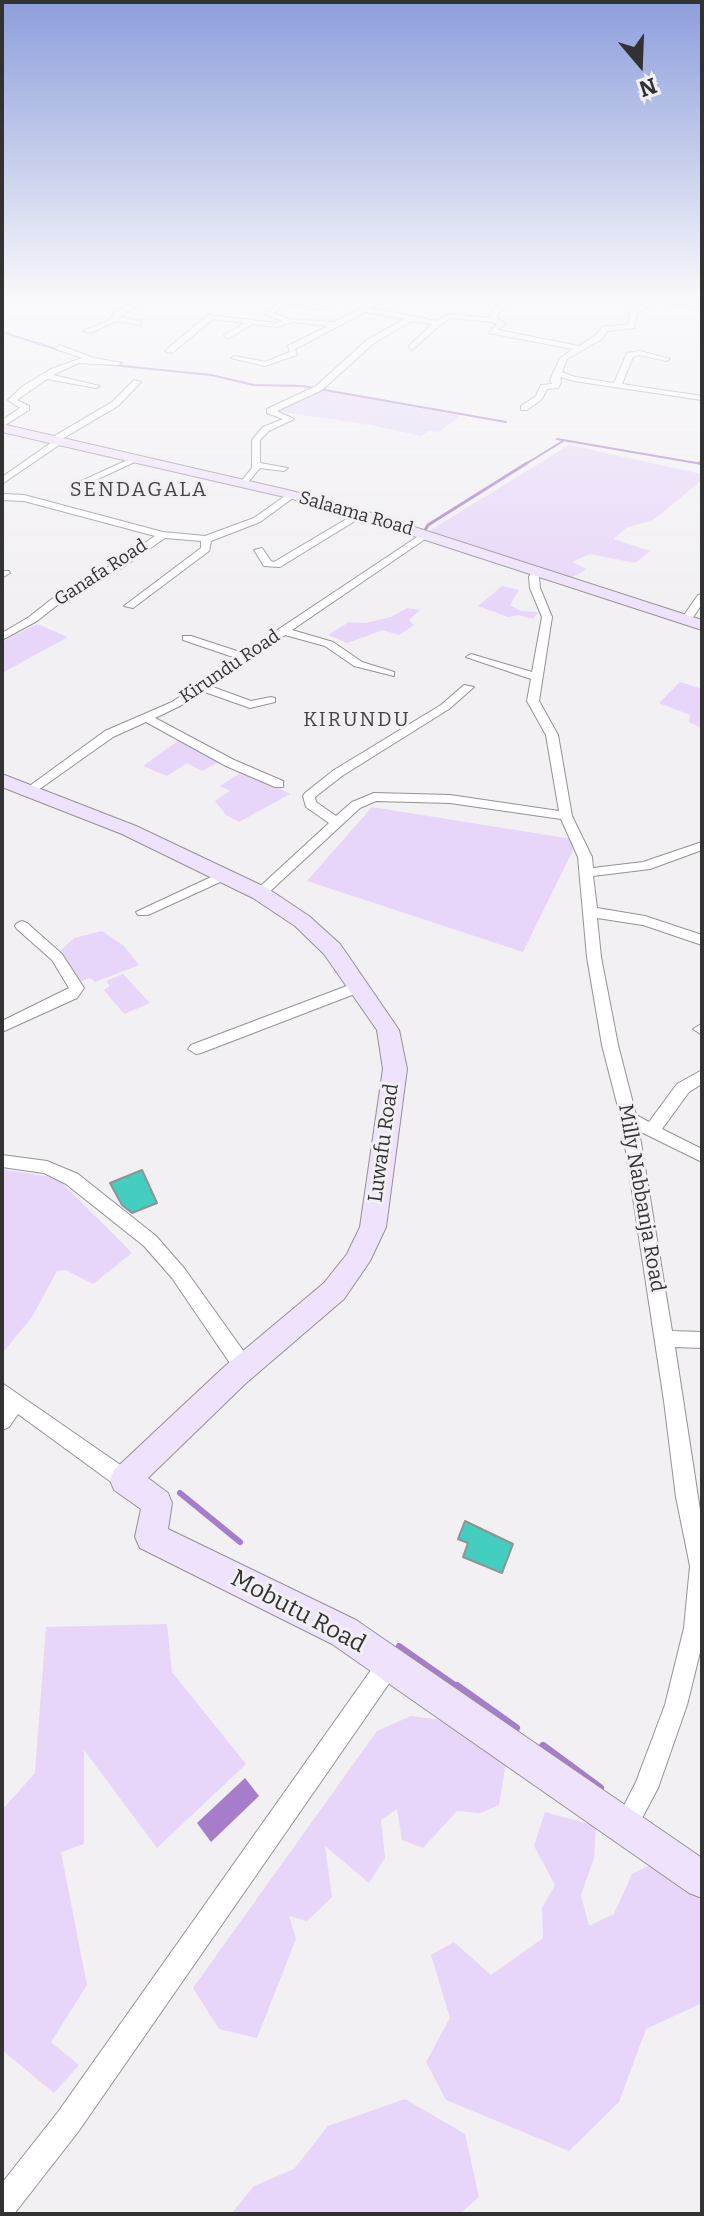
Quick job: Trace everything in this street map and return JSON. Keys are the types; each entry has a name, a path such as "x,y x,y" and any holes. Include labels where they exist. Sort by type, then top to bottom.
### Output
{"street":[{"path":"2,426 26,408 16,402"},
{"path":"2,481 117,402"},
{"path":"244,484 256,465 256,440 266,429 290,419 270,411 288,402"},
{"path":"524,408 532,402"},
{"name":"Salaama Road","path":"2,426 360,514 694,623"},
{"path":"82,483 137,459"},
{"path":"256,465 284,468"},
{"name":"Ganafa Road","path":"2,637 33,619 66,593 118,566 163,535 206,539 257,520 292,495"},
{"path":"2,497 24,498 163,535"},
{"path":"259,550 268,564 276,565 360,514"},
{"name":"Kirundu Road","path":"30,790 109,734 147,718 201,687 426,535"},
{"path":"129,606 206,549 209,543 206,539"},
{"name":"Milly Nabbanja Road","path":"537,570 535,588 547,617 533,701 552,735 566,816 585,857 594,957 629,1119 686,1497 701,1566 695,1628 676,1705 646,1788 625,1827"},
{"path":"694,623 702,597"},
{"path":"283,631 329,644 358,664 390,674"},
{"path":"187,638 243,657"},
{"path":"471,657 537,677"},
{"path":"201,687 250,705 271,700"},
{"path":"337,823 310,804 309,796 338,773 445,707 468,687"},
{"path":"147,718 230,763 279,784"},
{"name":"Luwafu Road","path":"2,780 88,812 224,875 260,893 312,929 360,986 388,1030 395,1069 373,1227 357,1261 334,1291 125,1480"},
{"path":"260,893 362,802 385,795 492,804 566,816"},
{"path":"587,873 645,866 702,846"},
{"path":"143,912 224,875"},
{"path":"591,912 645,921 702,940"},
{"path":"2,1027 72,994 77,988 57,957 22,926"},
{"path":"196,1049 360,986"},
{"path":"653,1129 683,1088 702,1076"},
{"path":"629,1119 702,1156"},
{"path":"2,1161 47,1167 72,1179 150,1241 178,1273 245,1369"},
{"path":"664,1339 702,1340"},
{"path":"2,1421 8,1397"},
{"name":"Mobutu Road","path":"8,1397 157,1503 151,1537 344,1632 702,1880"},
{"path":"2,2206 68,2122 389,1664"}],"shaded area":[{"path":"292,402 391,402 460,416 439,432 428,431 421,436 371,425 275,411"},
{"path":"569,445 702,474 702,480 653,520 626,528 614,539 650,551 635,563 590,554 572,562 587,569 571,578 429,531"},
{"path":"502,586 519,590 510,605 521,611 538,612 533,619 518,615 508,617 478,606"},
{"path":"407,608 420,610 409,620 414,625 399,635 383,630 347,643 328,635 349,622 366,623 391,617"},
{"path":"37,624 68,637 2,673 2,642"},
{"path":"680,682 702,689 701,728 689,722 690,715 659,703"},
{"path":"179,740 207,757 213,756 221,761 202,771 187,763 167,776 143,766"},
{"path":"245,770 290,794 239,822 226,815 215,801 230,791 220,786"},
{"path":"372,807 578,840 523,952 307,881"},
{"path":"102,931 124,946 139,965 95,982 90,978 79,982 58,953 74,938"},
{"path":"123,974 150,1003 124,1014 104,990 110,986 106,981"},
{"path":"2,1169 57,1178 132,1253 93,1284 66,1270 57,1271 32,1317 4,1351"},
{"path":"167,1624 172,1672 246,1764 157,1848 84,1750 84,1844 61,1852 87,1985 51,2042 79,2065 54,2093 2,2050 2,1810 35,1773 46,1627"},
{"path":"411,1716 442,1720 506,1763 499,1805 480,1813 457,1811 423,1848 402,1840 397,1809 381,1820 385,1858 369,1883 325,1846 332,1897 307,1921 289,1916 296,1939 257,2038 219,2029 193,1988 377,1731"},
{"path":"245,1778 259,1796 211,1842 197,1823"},
{"path":"545,1812 596,1826 594,1858 581,1895 589,1926 614,1914 632,1874 654,1863 702,1895 702,2003 646,2029 619,2102 569,2151 446,2100 426,2062 450,2018 431,1955 454,1942 491,1975 543,1938 542,1908 555,1885 534,1846"},
{"path":"405,2099 465,2134 479,2197 460,2214 231,2214 254,2186 294,2169 328,2126"}],"building":[{"path":"142,1170 157,1203 132,1213 122,1205 110,1183"},
{"path":"465,1521 513,1544 502,1573 463,1557 468,1543 458,1539"}],"waterway":[{"path":"395,402 506,422"},
{"path":"557,439 702,464 699,463"},
{"path":"524,465 563,441"},
{"path":"424,532 428,525 527,463"},
{"path":"180,1493 240,1542"},
{"path":"399,1646 459,1688"},
{"path":"457,1686 516,1728"},
{"path":"543,1746 600,1788"}],"district":[{"name":"SENDAGALA","path":"139,490"},
{"name":"KIRUNDU","path":"357,720"}]}
